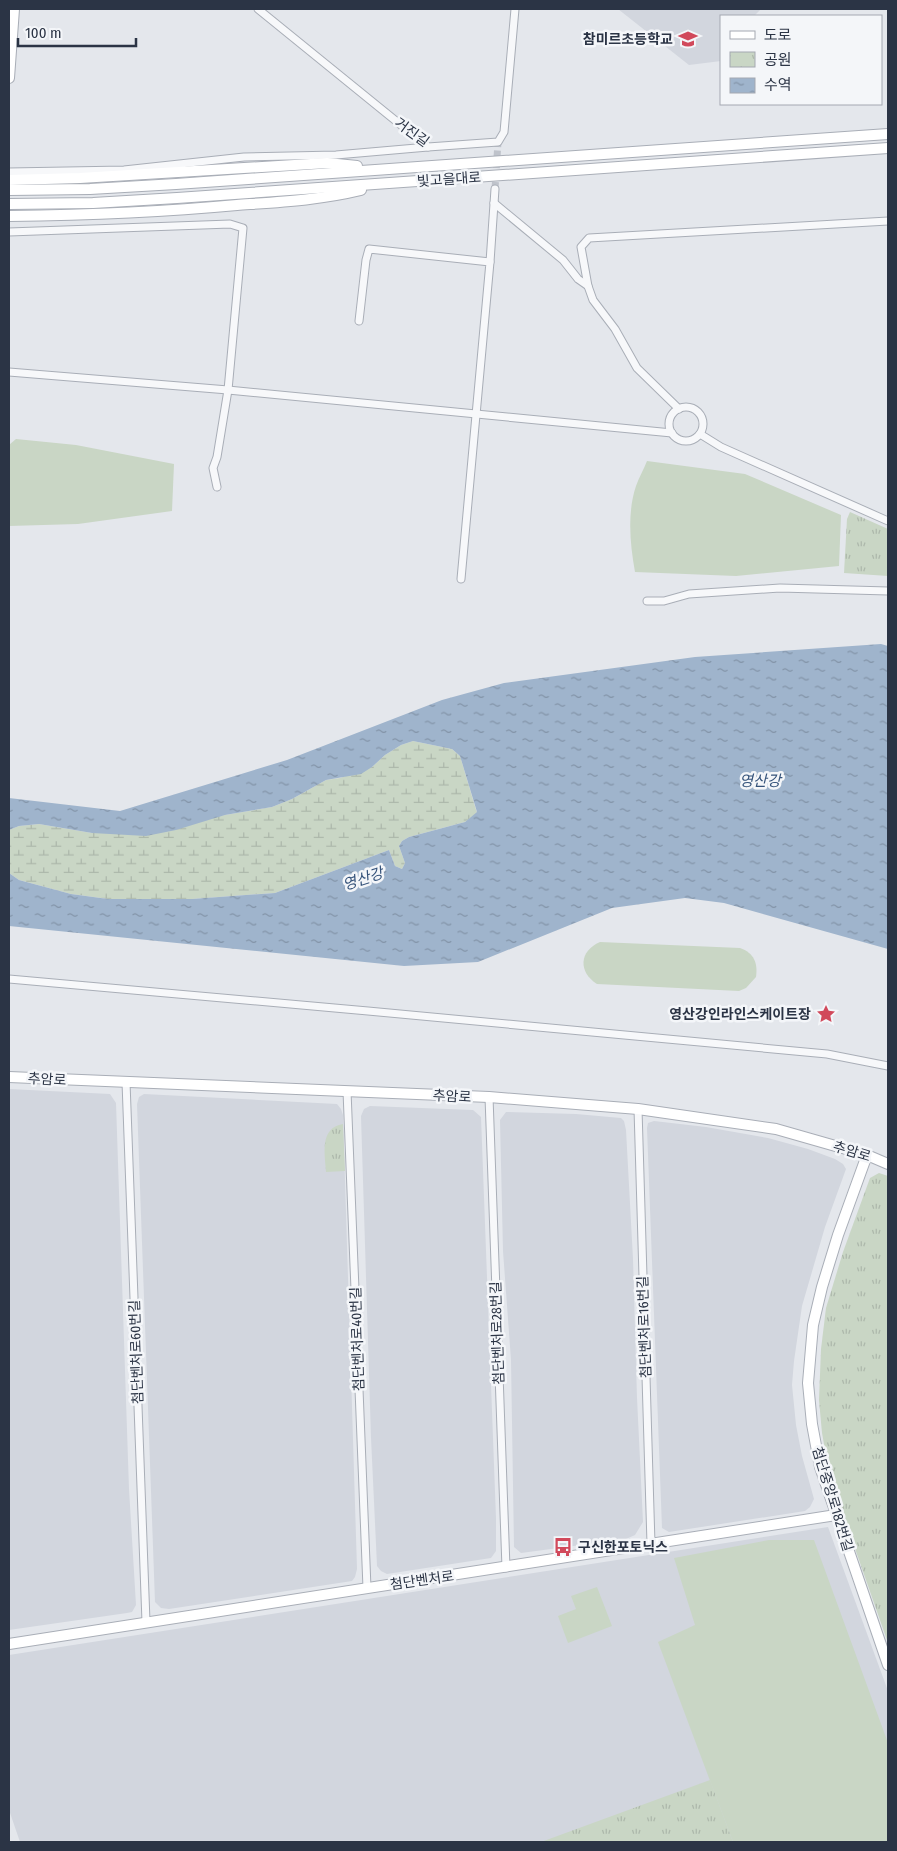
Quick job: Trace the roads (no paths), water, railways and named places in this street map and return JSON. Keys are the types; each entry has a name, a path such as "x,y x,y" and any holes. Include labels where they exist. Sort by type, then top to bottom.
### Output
{"main road":[{"path":"9,78 14,9"},
{"name":"빛고을대로","path":"9,190 90,189 888,134"},
{"name":"빛고을대로","path":"9,204 93,203 888,148"},
{"path":"9,180 80,178 327,163 388,168"},
{"path":"9,216 100,215 329,197 390,183"},
{"name":"추암로","path":"9,1077 489,1097 638,1109 776,1129 888,1164"},
{"name":"첨단중앙로182번길","path":"867,1156 838,1234 822,1287 813,1325 808,1383 812,1424 820,1467 888,1665"},
{"name":"첨단벤처로","path":"9,1644 506,1568 836,1515"}],"street":[{"name":"거진길","path":"261,10 428,147 498,142 504,132 515,9"},
{"path":"9,172 124,170 244,157 336,155 428,147"},
{"path":"461,580 495,189"},
{"path":"494,203 563,260 578,279 588,286"},
{"path":"679,409 637,368 615,330 593,300 588,286 581,247 589,238 888,221"},
{"path":"9,232 230,224 243,228 228,390 214,468 217,487"},
{"path":"359,321 366,260 370,248 490,262"},
{"path":"9,372 228,390 672,433"},
{"path":"690,407 699,413 703,423 700,434 691,440 680,440 672,433 670,428 671,417 679,409 690,407"},
{"path":"700,434 722,446 888,521"},
{"path":"647,600 664,601 689,594 780,588 888,591"},
{"path":"10,979 828,1054 888,1066"},
{"name":"첨단벤처로60번길","path":"126,1082 146,1622"},
{"name":"첨단벤처로40번길","path":"347,1091 367,1588"},
{"name":"첨단벤처로28번길","path":"489,1097 506,1568"},
{"name":"첨단벤처로16번길","path":"638,1109 651,1544"}],"water":[{"name":"영산강","path":"881,644 888,646 888,949 724,903 685,898 612,908 478,962 404,966 9,926 9,873 19,880 71,894 108,899 192,899 275,893 389,850 395,866 402,869 405,863 399,846 402,841 409,837 465,822 477,812 460,756 452,749 413,741 401,745 385,755 361,774 326,780 292,799 272,807 225,815 176,830 146,836 92,833 39,824 19,826 9,830 9,798 120,811 287,760 442,700 504,683 695,657"}],"tunnel":[{"path":"495,189 498,142"}],"place":[{"name":"참미르초등학교","path":"688,39"},
{"name":"영산강인라인스케이트장","path":"826,1014"},
{"name":"구신한포토닉스","path":"563,1547"}]}
